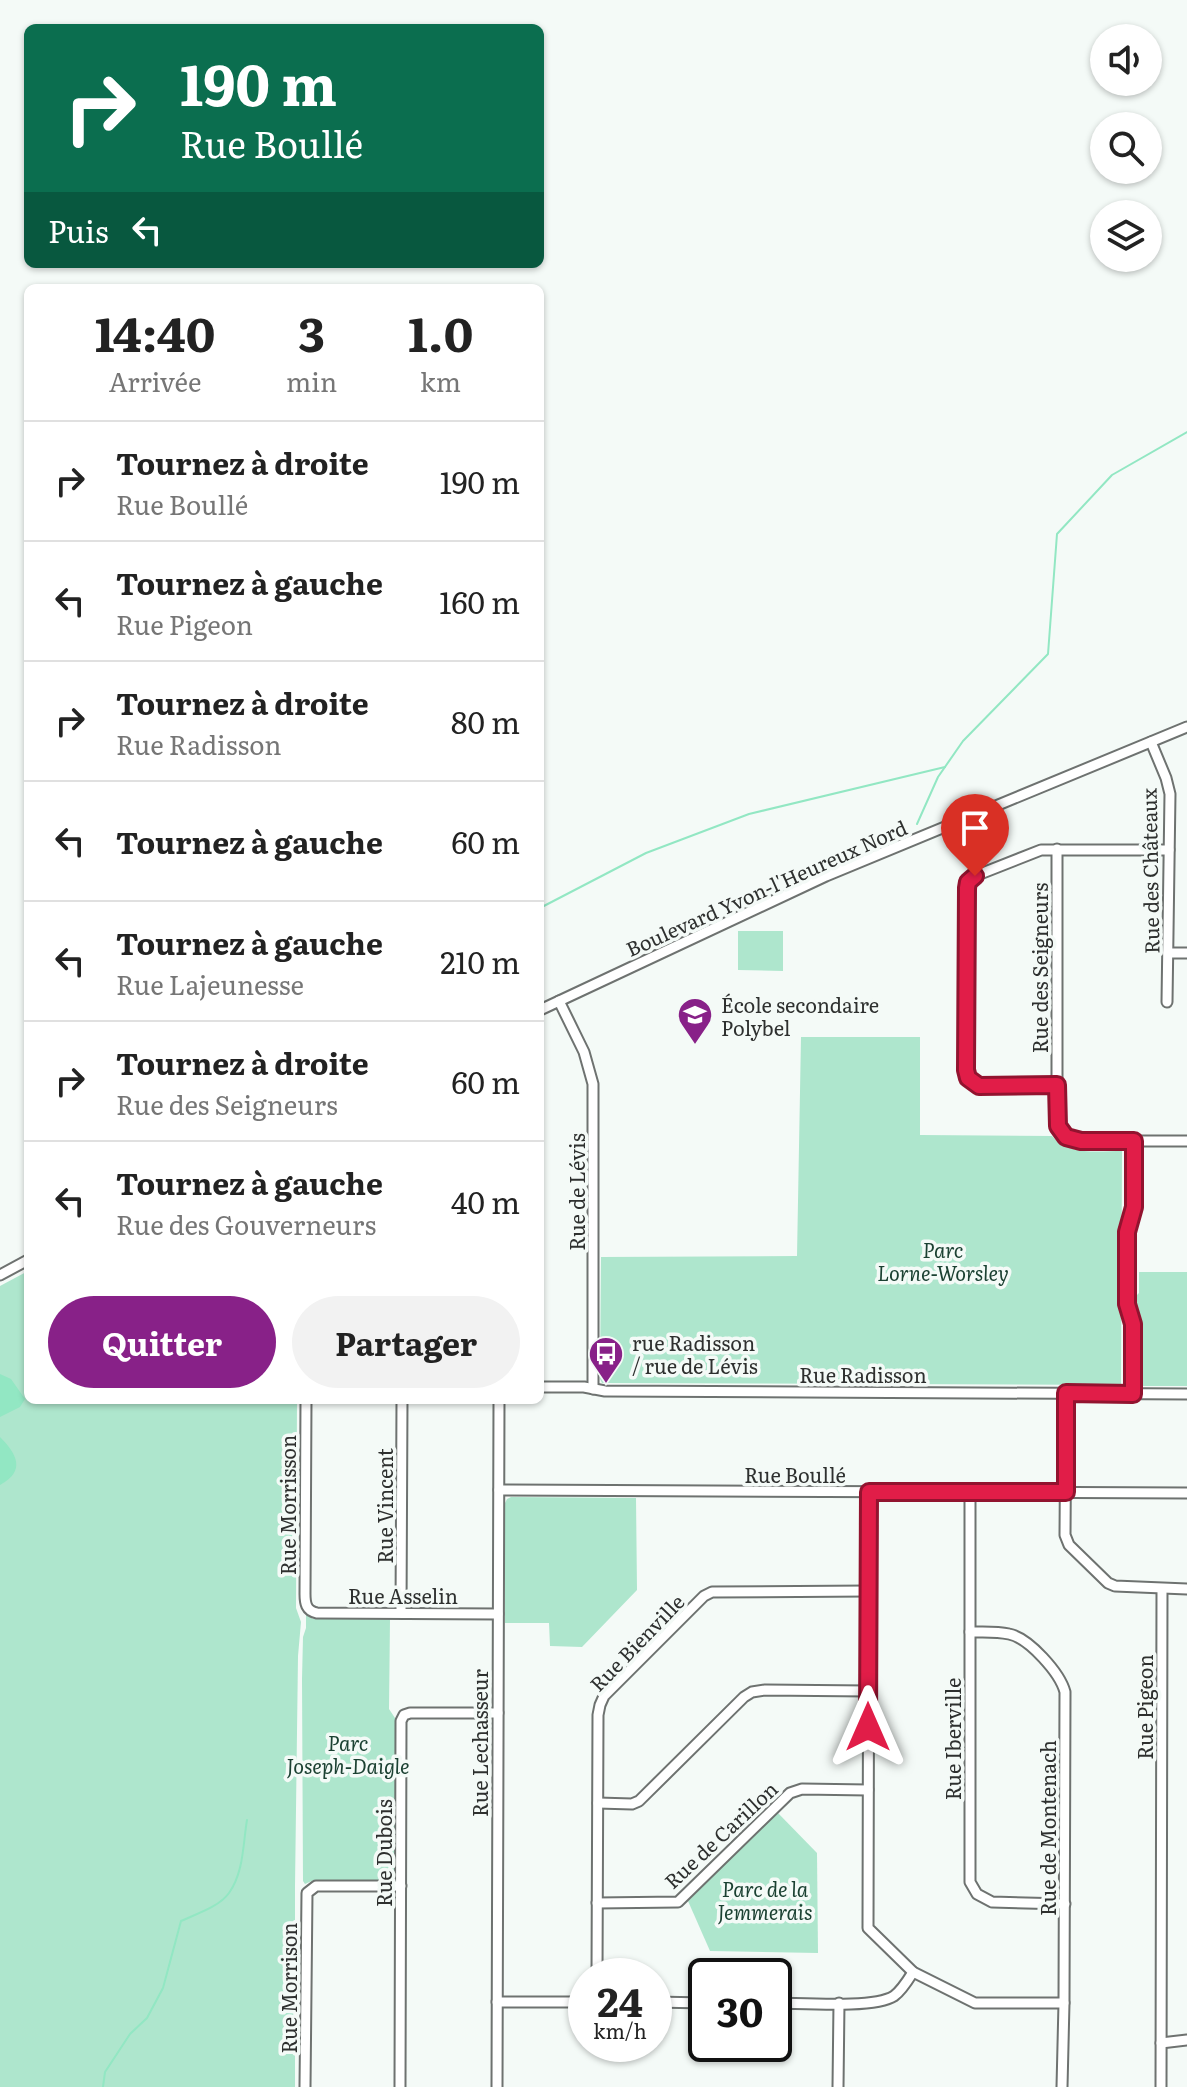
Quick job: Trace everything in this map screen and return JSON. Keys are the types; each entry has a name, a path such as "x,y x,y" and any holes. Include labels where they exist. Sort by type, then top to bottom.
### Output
{"street":[{"name":"Boulevard Yvon-l'Heureux Nord","path":"544,1008 838,871 1187,727"},
{"name":"Rue des Châteaux","path":"1151,742 1169,788 1167,1002"},
{"name":"Rue des Seigneurs","path":"1057,849 1058,1123 1062,1134 1069,1139 1134,1141"},
{"path":"1057,1085 979,1086 970,1081 966,1070 968,882 975,876 1039,850 1169,850"},
{"path":"1168,953 1187,953"},
{"name":"Rue de Lévis","path":"559,1001 584,1052 593,1084 593,1389"},
{"path":"1133,1394 1133,1324 1127,1304 1127,1232 1134,1207 1134,1141 1187,1141"},
{"path":"0,1275 24,1262"},
{"name":"Rue Radisson","path":"544,1387 621,1391 1187,1394"},
{"path":"1066,1393 1067,1542 1111,1585 1187,1589"},
{"name":"Rue Morrisson","path":"306,1404 305,1594 309,1609"},
{"name":"Rue Vincent","path":"401,1613 402,1404"},
{"name":"Rue Lechasseur","path":"497,2087 499,1404"},
{"name":"Rue Boullé","path":"499,1490 1187,1493"},
{"path":"869,1492 868,1926 913,1972 975,2003 1064,2003"},
{"name":"Rue Iberville","path":"970,1492 970,1882 977,1894 992,1902 1065,1904"},
{"name":"Rue Pigeon","path":"1161,2087 1162,1589"},
{"name":"Rue Bienville","path":"597,1958 598,1711 601,1702 707,1594 721,1591 869,1591"},
{"name":"Rue Asselin","path":"309,1609 317,1613 498,1614"},
{"name":"Rue de Montenach","path":"970,1632 1018,1637 1052,1668 1062,1682 1065,1700 1062,2087"},
{"path":"598,1803 632,1804 639,1801 752,1692 868,1691"},
{"name":"Rue Dubois","path":"400,2087 400,1723 402,1717 410,1713 498,1713"},
{"name":"Rue de Carillon","path":"597,1903 678,1902 790,1793 802,1789 868,1790"},
{"name":"Rue Morrison","path":"305,2087 306,1898 310,1890 319,1886 401,1886"},
{"path":"792,2003 875,2002 887,1999 897,1993 913,1972"},
{"path":"497,2002 568,2002"},
{"path":"838,2087 839,2003"},
{"path":"1161,2043 1187,2040"}],"green space":[{"path":"738,931 783,931 783,971 738,970"},
{"name":"Parc Lorne-Worsley","path":"801,1037 920,1037 920,1135 1052,1136 1075,1150 1122,1151 1121,1385 602,1383 601,1257 797,1256"},
{"path":"1139,1272 1187,1272 1187,1386 1137,1386"},
{"path":"24,1273 24,1404 297,1404 296,1608 301,1622 295,1886 295,2087 0,2087 0,1286"},
{"path":"511,1497 636,1498 637,1590 582,1647 550,1646 549,1623 505,1623 505,1503"},
{"name":"Parc Joseph-Daigle","path":"306,1615 313,1619 390,1619 389,1709 395,1718 395,1867 398,1874 392,1881 314,1880 305,1884 303,1881 302,1679"},
{"name":"Parc de la Jemmerais","path":"777,1812 817,1853 818,1953 710,1951 688,1901"}],"shaded area":[{"path":"0,1374 11,1379 24,1401 20,1407 0,1417"},
{"path":"0,1437 11,1450 16,1468 0,1485"}],"waterway":[{"path":"917,824 938,777 963,741 1048,654 1057,534 1112,475 1187,432"},
{"path":"544,906 646,853 749,814 945,767"},
{"path":"103,2087 105,2072 130,2034 147,2018 163,1988 181,1921 219,1902 234,1885 247,1820"}],"place":[{"name":"École secondaire Polybel","path":"695,1046"},
{"name":"rue Radisson / rue de Lévis","path":"606,1385"}],"route":[{"path":"868,1727 869,1492 1066,1492 1066,1393 1133,1394 1133,1324 1127,1304 1127,1232 1134,1207 1134,1141 1081,1141 1066,1137 1058,1126 1057,1085 979,1086 968,1078 967,888 968,882 975,876"}]}
